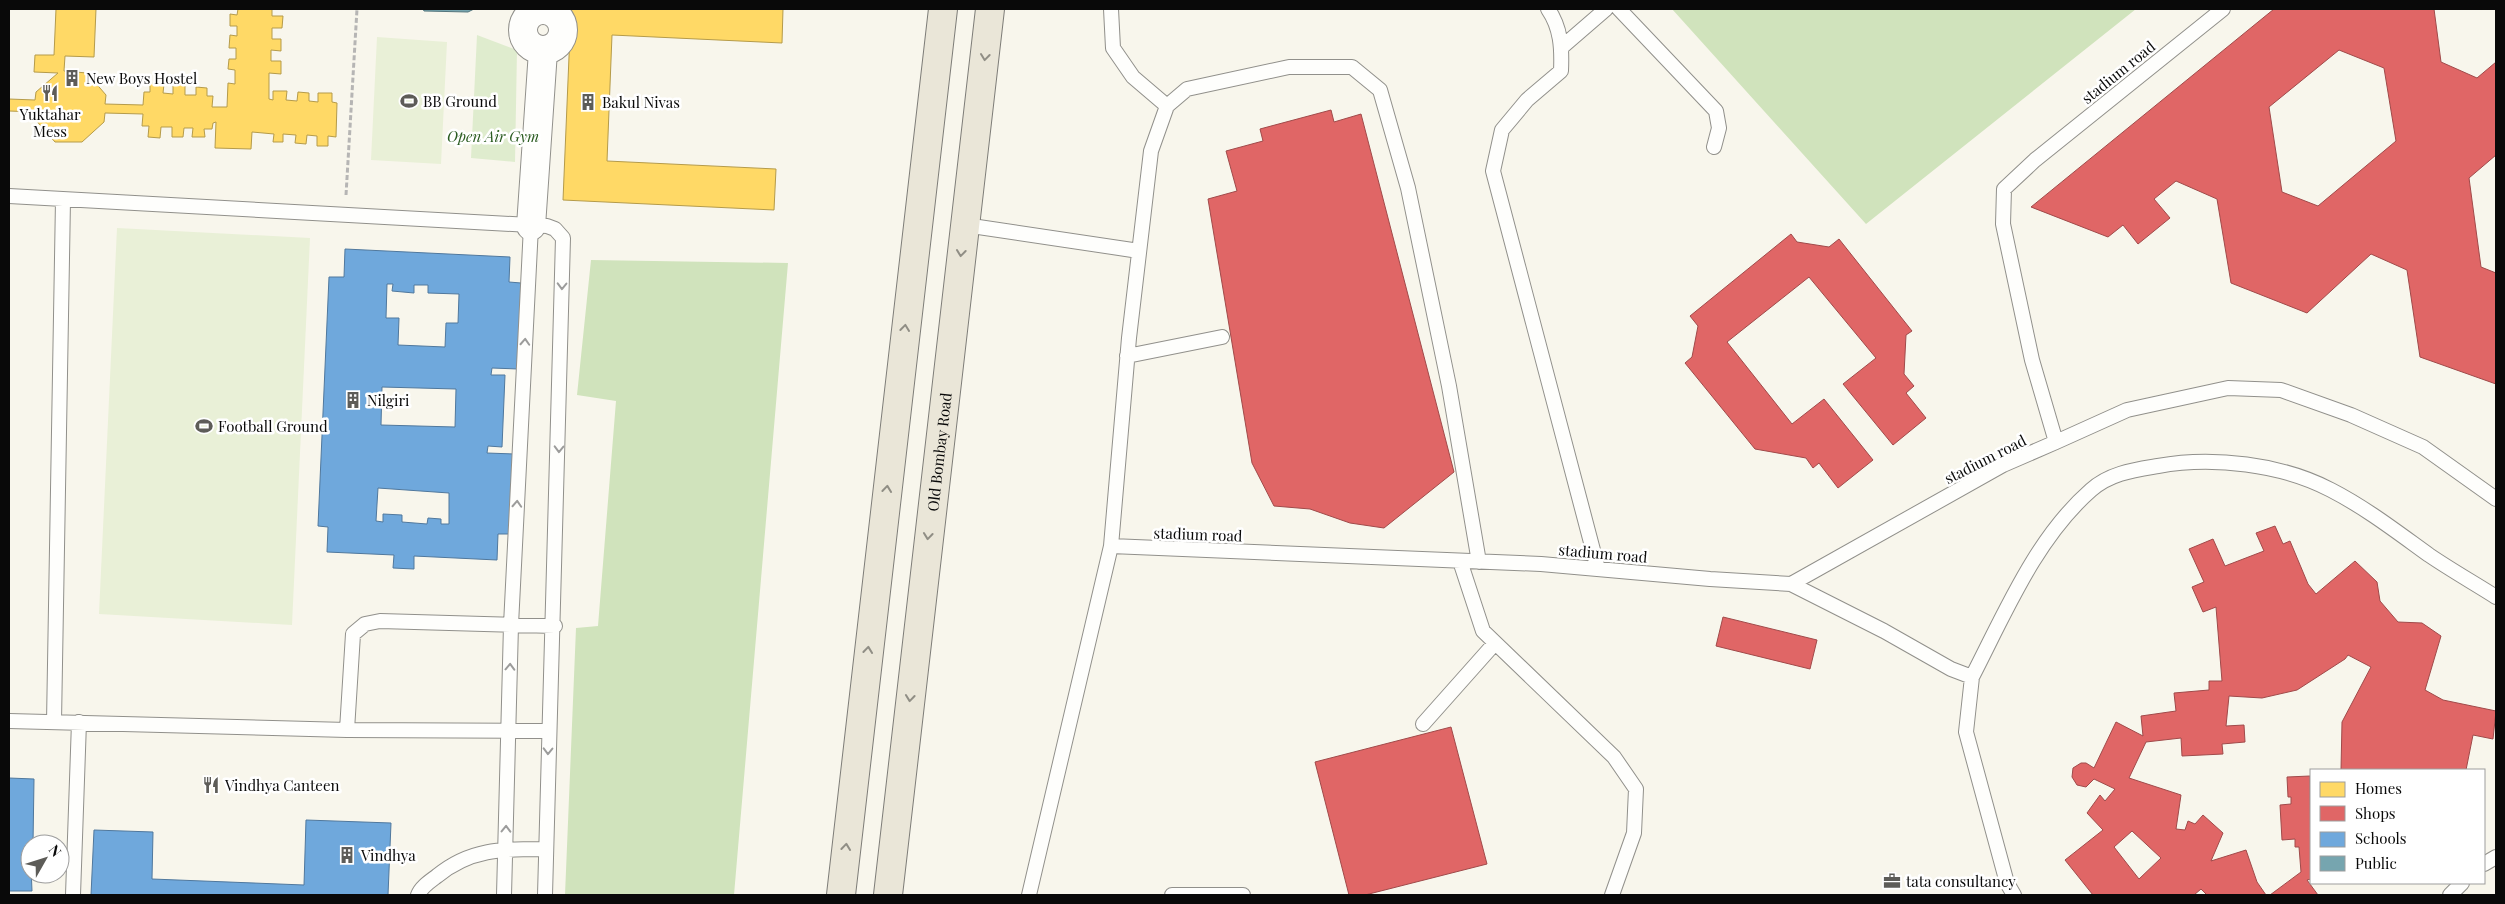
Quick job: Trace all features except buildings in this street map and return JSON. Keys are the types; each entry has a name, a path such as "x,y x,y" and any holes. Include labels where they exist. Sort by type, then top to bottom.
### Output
{"main road":[{"path":"842,895 943,9"},
{"name":"Old Bombay Road","path":"888,895 990,9"}],"street":[{"path":"530,226 543,50 555,46 563,35 562,22 553,10"}],"lane":[{"path":"1111,9 1114,48 1133,77 1168,106"},
{"path":"1548,9 1556,20 1562,48 1561,71 1527,100 1502,130 1493,171 1598,569"},
{"path":"1562,48 1606,9"},
{"path":"1619,9 1716,111 1720,128 1714,147"},
{"name":"stadium road","path":"2056,442 2032,360 2003,224 2004,189 2034,160 2223,9"},
{"path":"1029,895 1111,546 1127,356 1151,151 1168,106 1187,89 1289,67 1352,67 1380,90 1408,188 1449,386 1479,562"},
{"path":"9,196 546,226 555,229 563,238 555,626 549,731 544,895"},
{"path":"54,722 63,200"},
{"path":"965,225 1139,251"},
{"path":"504,895 511,625 530,226"},
{"path":"1127,356 1222,337"},
{"name":"stadium road","path":"1111,546 1542,564 1710,579 1791,584 2002,466 2127,410 2228,388 2280,390 2351,415 2423,447 2496,499"},
{"path":"2014,895 2008,883 1966,732 1972,677 2023,576 2057,528 2092,489 2120,473 2186,461 2269,467 2330,489 2381,520 2430,555 2496,597"},
{"path":"1460,561 1483,630 1614,757 1636,789 1634,833 1612,895"},
{"path":"1791,584 1884,631 1951,669 1972,677"},
{"path":"347,730 353,634 365,624 380,621 555,626"},
{"path":"1423,724 1495,642"},
{"path":"9,721 347,730 549,731"},
{"path":"73,895 79,722"},
{"path":"418,895 420,890 445,869 477,853 506,849 546,849"},
{"path":"2485,863 2496,857"},
{"path":"2450,895 2461,884"},
{"path":"1172,895 1243,895"}],"path":[{"path":"344,216 357,9"}],"green space":[{"path":"1672,9 2136,9 1866,224"},
{"name":"Open Air Gym","path":"477,35 517,50 515,162 471,158"},
{"name":"BB Ground","path":"377,37 447,42 441,164 371,160"},
{"name":"Football Ground","path":"117,228 310,238 292,625 99,614"},
{"path":"591,260 788,263 734,895 565,895 576,628 598,626 616,401 577,395"}],"place":[{"name":"New Boys Hostel","path":"72,78"},
{"name":"Yuktahar Mess","path":"50,93"},
{"name":"BB Ground","path":"409,101"},
{"name":"Bakul Nivas","path":"588,102"},
{"name":"Nilgiri","path":"353,400"},
{"name":"Football Ground","path":"204,426"},
{"name":"Vindhya Canteen","path":"211,785"},
{"name":"Vindhya","path":"347,855"},
{"name":"tata consultancy","path":"1892,881"}]}
